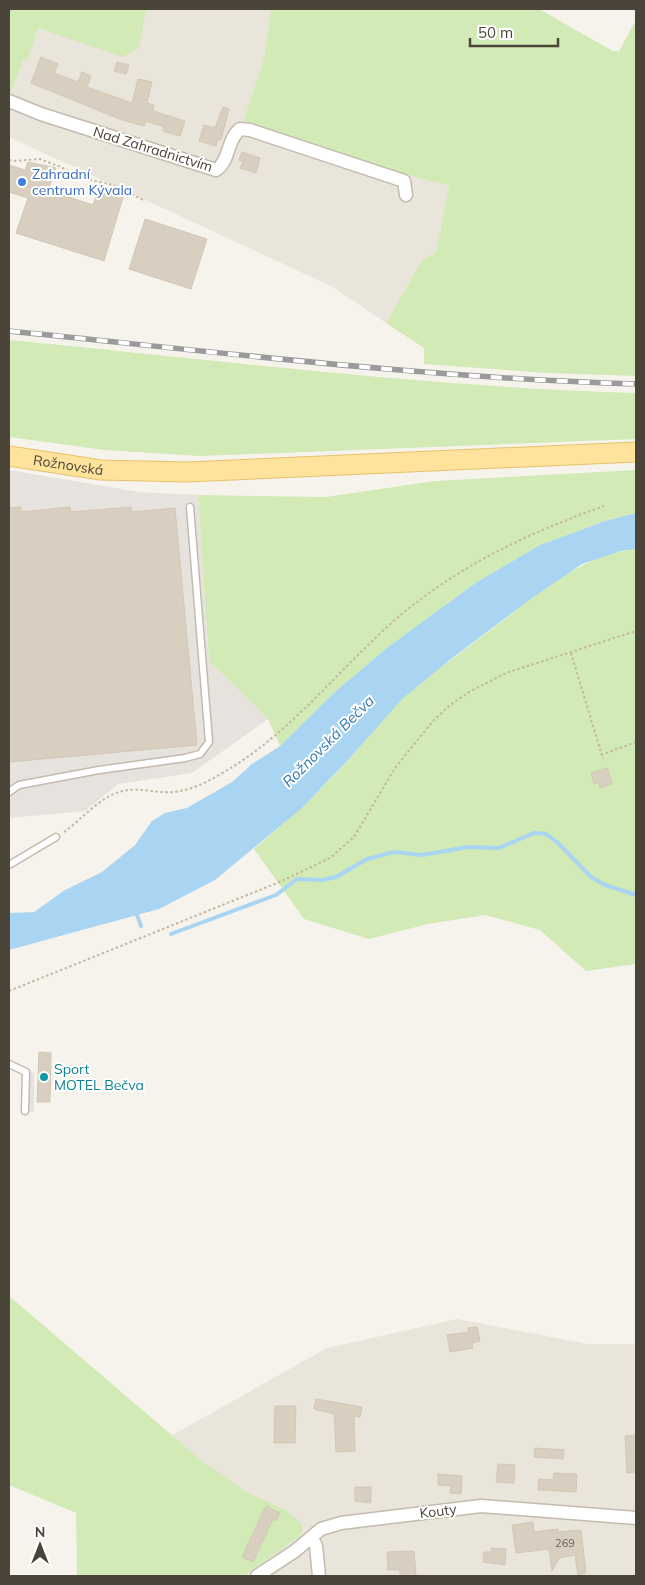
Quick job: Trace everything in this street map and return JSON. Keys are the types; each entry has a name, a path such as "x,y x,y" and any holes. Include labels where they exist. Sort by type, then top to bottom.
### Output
{"main road":[{"name":"Rožnovská","path":"9,456 72,467 127,471 258,470 636,452"}],"street":[{"name":"Nad Zahradnictvím","path":"9,101 41,114 216,170 222,164 234,134 240,129 250,130 404,181 406,195"},
{"name":"Kouty","path":"257,1576 322,1529 335,1524 480,1506 636,1518"},
{"path":"312,1538 316,1546 319,1576"}],"lane":[{"path":"9,792 18,785 99,770 185,758 200,754 209,742 190,507"},
{"path":"9,865 56,837"},
{"path":"9,1064 26,1072 25,1111"}],"path":[{"path":"9,160 40,159 61,167 79,177 113,185 145,201"},
{"path":"56,837 118,792 133,789 175,792 196,787 235,766 270,739 389,626 433,590 473,563 510,544 549,525 604,506"},
{"path":"9,991 282,881 330,858 354,837 395,768 433,721 448,706 469,692 506,673 636,631"},
{"path":"570,653 602,759"},
{"path":"601,755 636,742"}],"shaded area":[{"path":"9,9 271,9 264,58 243,121 364,162 449,186 436,253 422,260 386,323 333,287 9,137"},
{"path":"9,470 139,492 198,495 209,661 268,719 192,773 118,784 85,811 9,818"},
{"path":"26,1072 34,1072 34,1112 25,1111"},
{"path":"457,1319 588,1344 636,1344 636,1576 107,1576 96,1478 327,1348"}],"green space":[{"path":"9,9 146,9 139,47 123,57 38,28 28,59 23,61 10,93"},
{"path":"271,9 539,9 613,51 619,51 636,20 636,376 547,373 424,364 424,348 386,323 422,260 436,253 449,186 319,149 243,121 264,58"},
{"path":"9,340 400,379 557,390 636,393 636,439 200,456 104,450 9,437"},
{"path":"636,470 636,513 605,521 540,545 477,582 388,647 336,691 280,746 268,719 209,661 198,495 326,497 435,481"},
{"path":"636,549 636,964 586,971 540,930 485,915 428,924 369,939 304,919 254,849 316,794 357,751 396,705 428,678 535,596 566,575 599,558 617,552"},
{"path":"9,1296 202,1461 248,1493 286,1510 301,1523 303,1529 300,1536 243,1576 77,1576 76,1513 9,1485"}],"water":[{"name":"Rožnovská Bečva","path":"636,513 636,549 621,551 582,564 532,598 451,659 402,699 349,759 302,808 215,880 159,909 9,950 9,913 34,912 65,890 102,872 135,845 152,821 165,813 187,808 232,782 252,764 280,746 336,691 388,647 477,582 540,545 605,521"}],"building":[{"path":"41,57 58,64 54,73 78,82 82,72 91,76 87,87 132,103 138,79 152,82 147,103 154,105 153,111 185,121 180,136 163,131 164,127 146,121 144,126 122,120 31,83"},
{"path":"117,62 129,65 126,74 114,71"},
{"path":"223,107 229,109 221,140 218,139 216,146 199,141 204,125 215,128"},
{"path":"242,152 260,158 256,173 240,168 243,162 239,160"},
{"path":"28,162 56,168 48,190 93,205 100,185 124,194 104,261 16,233 28,198 9,192 9,165 25,170"},
{"path":"145,219 207,239 191,289 129,269"},
{"path":"21,507 21,512 70,507 71,512 131,507 132,512 175,508 197,745 9,762 9,508"},
{"path":"607,768 612,784 600,788 598,782 594,784 591,773"},
{"name":"Sport MOTEL Bečva","path":"39,1052 51,1053 50,1102 37,1102"},
{"path":"477,1327 480,1341 472,1343 473,1348 450,1352 447,1335 469,1332 468,1328"},
{"path":"316,1399 362,1407 360,1417 354,1416 355,1451 336,1452 334,1414 314,1409"},
{"path":"275,1406 296,1406 295,1443 274,1443"},
{"path":"636,1435 636,1472 627,1473 625,1436"},
{"path":"535,1448 564,1450 563,1459 534,1457"},
{"path":"498,1464 515,1465 514,1483 496,1482"},
{"path":"554,1473 577,1474 576,1492 538,1490 539,1479 553,1480"},
{"path":"438,1474 462,1476 461,1494 450,1493 451,1486 438,1485"},
{"path":"355,1487 371,1487 371,1503 355,1501"},
{"path":"266,1506 280,1513 276,1521 273,1519 253,1562 242,1557"},
{"path":"533,1522 534,1532 558,1529 558,1532 581,1530 586,1573 578,1575 575,1555 559,1558 552,1571 549,1549 516,1553 512,1525"},
{"path":"491,1548 506,1549 505,1565 483,1562 484,1552 491,1552"},
{"path":"414,1551 416,1576 400,1576 400,1570 388,1570 387,1552"}],"waterway":[{"path":"171,934 276,895 297,879 322,880 336,877 367,859 394,852 422,855 468,847 499,848 534,833 546,834 558,843 591,877 605,885 636,895"},
{"path":"136,912 141,926"}],"railway":[{"path":"9,331 400,370 557,381 636,384"}],"place":[{"name":"Zahradní centrum Kývala","path":"22,182"},
{"name":"Sport MOTEL Bečva","path":"44,1077"}]}
